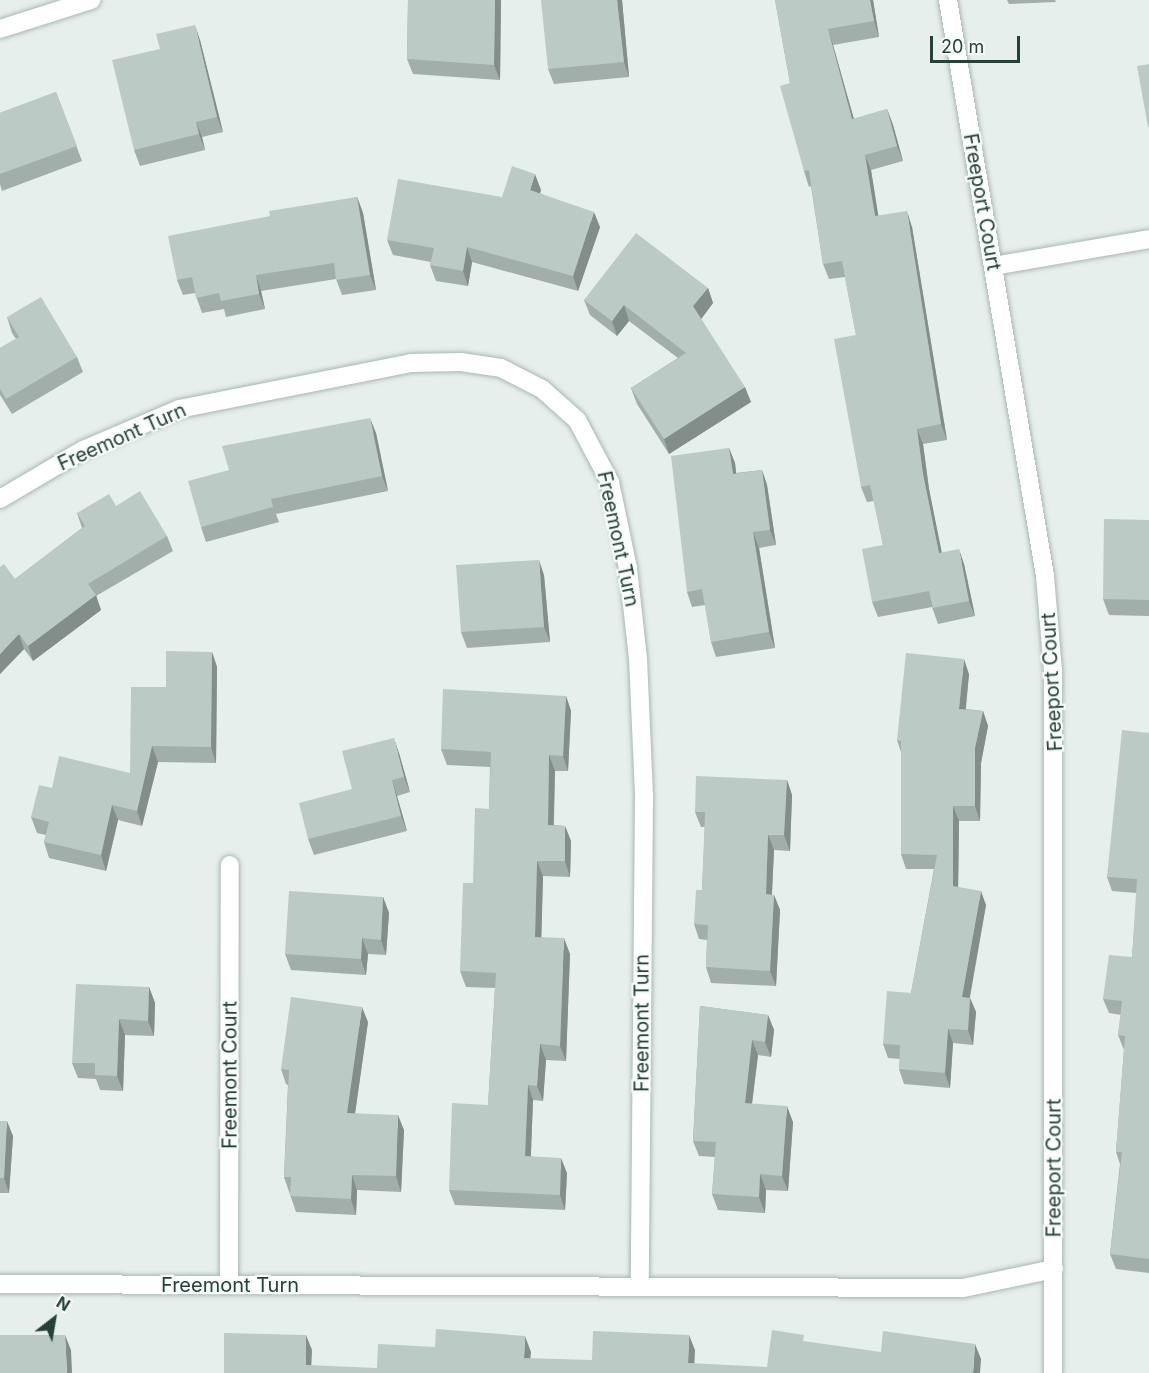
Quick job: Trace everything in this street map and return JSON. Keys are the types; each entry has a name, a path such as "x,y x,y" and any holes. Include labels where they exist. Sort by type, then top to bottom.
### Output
{"street":[{"path":"0,30 91,0"},
{"name":"Freeport Court","path":"948,0 1045,576 1053,671 1053,1373"},
{"path":"993,266 1149,239"},
{"name":"Freemont Turn","path":"0,499 83,450 179,409 411,363 462,362 501,368 542,389 576,420 609,482 628,568 639,669 644,796 640,1287"},
{"name":"Freemont Court","path":"229,1285 230,865"},
{"name":"Freemont Turn","path":"0,1284 963,1288 1054,1269"}],"building":[{"path":"408,0 495,0 494,65 407,59"},
{"path":"541,0 617,0 624,62 548,69"},
{"path":"775,0 870,0 874,21 828,29 852,119 887,109 897,146 865,155 875,216 907,211 941,424 917,429 923,474 939,553 959,549 969,601 933,608 929,591 872,602 862,549 883,545 870,485 861,487 834,339 856,335 842,261 823,264 809,170 804,171 780,86 790,83"},
{"path":"195,25 217,117 196,122 199,134 134,150 112,60 160,49 156,34"},
{"path":"1149,64 1149,127 1148,127 1137,66"},
{"path":"56,92 77,146 0,174 0,113"},
{"path":"512,166 535,174 530,190 594,212 573,276 467,247 463,271 430,265 434,248 387,240 398,179 502,197"},
{"path":"357,197 370,275 336,280 334,263 256,275 259,294 221,301 219,293 196,298 192,277 177,280 168,236 270,216 269,211"},
{"path":"636,233 708,288 693,306 745,387 664,439 631,388 686,353 624,305 612,321 584,300"},
{"path":"41,297 77,357 6,399 0,389 0,348 19,337 7,317"},
{"path":"370,418 382,476 271,499 273,507 201,527 188,481 229,470 222,446"},
{"path":"729,448 733,474 762,470 770,530 753,532 769,632 711,642 702,589 687,592 671,456"},
{"path":"140,491 167,536 88,584 96,595 28,646 19,634 0,654 0,567 4,564 15,579 85,526 77,513 109,494 116,506"},
{"path":"1104,519 1149,520 1149,600 1103,599"},
{"path":"539,560 544,627 461,632 456,565"},
{"path":"166,651 212,652 211,747 152,746 137,811 112,805 101,855 44,842 49,822 31,817 39,785 52,788 59,756 130,773 131,687 166,687"},
{"path":"906,653 964,659 959,709 983,711 975,748 975,806 953,806 953,886 981,891 962,997 970,998 968,1030 948,1029 945,1073 899,1069 900,1045 883,1044 887,991 911,993 937,855 901,854 901,741 897,740"},
{"path":"443,689 566,696 563,756 549,755 548,825 565,826 565,861 537,861 535,937 564,938 560,1046 540,1044 537,1086 528,1085 525,1156 561,1158 560,1195 449,1190 452,1103 488,1105 496,973 460,971 463,883 473,883 475,808 489,809 491,752 441,749"},
{"path":"1122,730 1149,733 1149,1259 1110,1254 1122,1152 1116,1152 1125,1036 1118,1035 1122,1001 1103,999 1109,955 1132,957 1137,879 1107,877"},
{"path":"394,738 404,777 392,780 401,816 308,839 299,803 352,789 342,751"},
{"path":"696,776 787,780 784,835 768,835 766,894 774,895 770,971 706,967 708,925 694,924 696,890 702,890 705,812 695,812"},
{"path":"289,891 383,897 381,940 362,938 361,959 285,954"},
{"path":"76,984 149,987 148,1021 119,1019 117,1076 95,1075 95,1063 72,1063"},
{"path":"291,997 362,1007 347,1113 398,1115 396,1176 352,1175 351,1199 290,1196 291,1177 284,1177 289,1070 281,1069"},
{"path":"700,1006 768,1015 765,1042 752,1040 745,1103 787,1106 782,1176 760,1174 759,1197 712,1194 716,1142 693,1141"},
{"path":"0,1121 7,1121 4,1178 0,1178"},
{"path":"436,1329 525,1336 524,1358 592,1360 593,1331 689,1335 688,1363 767,1367 772,1330 804,1335 803,1341 881,1352 883,1331 975,1344 973,1373 224,1373 224,1333 306,1335 306,1365 377,1368 378,1344 435,1347"},
{"path":"0,1335 65,1335 67,1373 0,1373"}]}
